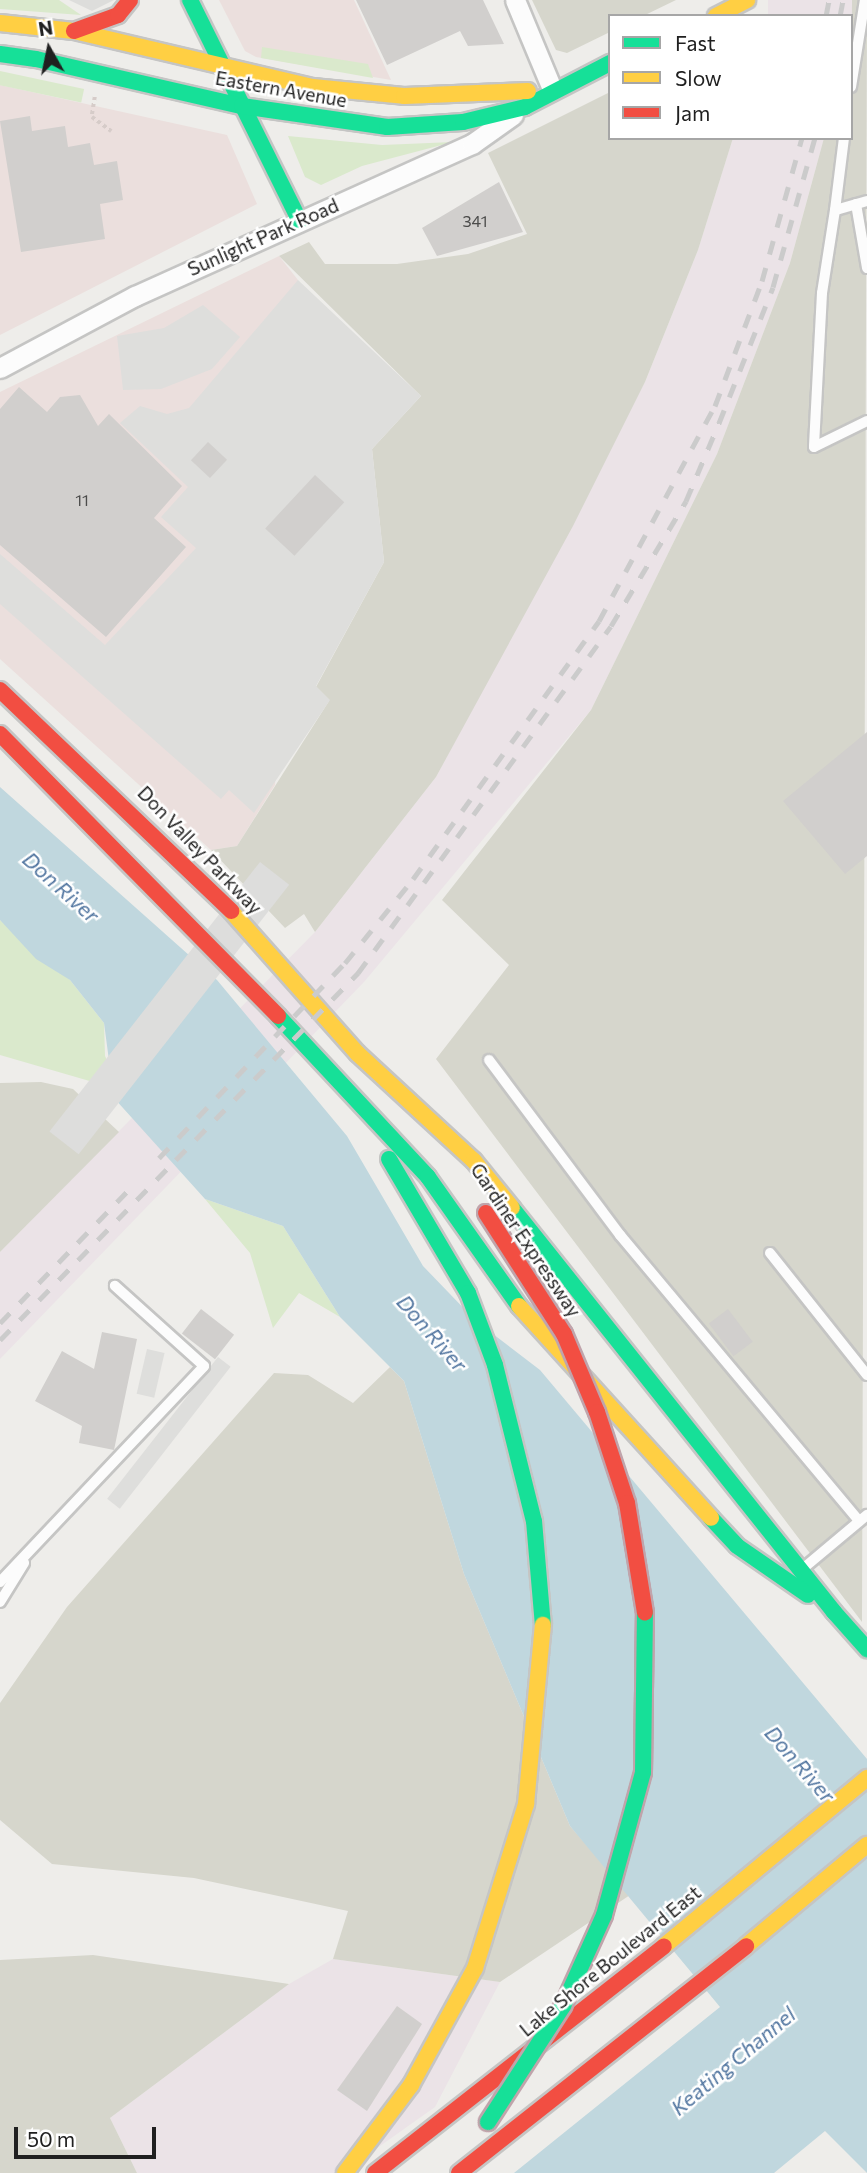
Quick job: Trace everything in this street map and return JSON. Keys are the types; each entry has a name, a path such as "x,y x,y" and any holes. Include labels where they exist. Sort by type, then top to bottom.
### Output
{"main road":[{"path":"74,32 118,15 130,0"},
{"path":"190,0 299,220"},
{"path":"720,14 747,0"},
{"name":"Eastern Avenue","path":"0,23 74,32 224,68 404,96 552,89"},
{"name":"Eastern Avenue","path":"0,54 36,59 242,106 387,127 463,122 525,107 552,89 608,64"},
{"name":"Don Valley Parkway","path":"0,690 200,876 357,1053"},
{"path":"0,734 166,896 428,1177 538,1333 737,1546 834,1612"},
{"path":"357,1053 441,1157"},
{"path":"357,1053 474,1161 800,1572 867,1649"},
{"path":"326,1068 449,1258 495,1365 534,1521 544,1642 535,1755 510,1867 475,1968 411,2085 345,2173"},
{"name":"Gardiner Expressway","path":"440,2173 516,2082 591,1950 630,1836 643,1772 648,1684 644,1601 627,1503 597,1412 564,1334 486,1213 471,1195"},
{"name":"Lake Shore Boulevard East","path":"375,2173 584,2012 867,1778"},
{"path":"459,2173 617,2053 867,1845"}],"street":[{"path":"515,0 552,89"},
{"name":"Sunlight Park Road","path":"0,368 299,220 474,142 525,107"}],"lane":[{"path":"853,75 866,0"},
{"path":"844,140 822,293 814,447 867,421"},
{"path":"835,210 862,203 867,268"},
{"path":"489,1060 620,1235 863,1518 800,1572"},
{"path":"770,1253 867,1375"},
{"path":"0,1582 204,1366 115,1286"},
{"path":"0,1602 33,1548"}],"path":[{"path":"97,88 92,117 111,131"}],"shaded area":[{"path":"69,0 114,0 92,11"},
{"path":"219,0 354,0 391,80 256,57 245,51"},
{"path":"532,0 676,0 647,14 608,14 608,33 567,53 556,50"},
{"path":"768,0 852,0 852,14 768,14"},
{"path":"852,0 867,0 862,1622 436,1059 509,965 442,900 591,710 717,454 790,263 823,140 853,140"},
{"path":"0,85 227,135 257,204 0,335"},
{"path":"608,93 608,140 732,140 698,250 645,382 573,526 436,777 315,932 304,914 285,928 211,850 237,846 329,701 316,687 384,562 372,449 421,396 279,256 309,242 325,264 397,264 468,254 527,234 488,153"},
{"path":"732,140 823,140 790,263 717,454 591,710 364,982 0,1359 0,1252 315,932 436,777 645,382 698,250"},
{"path":"279,256 298,280 275,785 237,846 211,850 0,659 0,392"},
{"path":"298,280 421,396 372,449 384,562 316,686 330,700 254,813 229,790 221,799 0,604 0,554 105,645 196,548 161,517 188,487 120,423 140,406 167,414 189,408"},
{"path":"203,305 240,337 212,369 161,389 123,390 117,336 164,328"},
{"path":"41,1082 73,1089 119,1132 0,1252 0,1083"},
{"path":"147,1349 165,1353 154,1398 137,1394"},
{"path":"218,1357 231,1367 120,1509 107,1499"},
{"path":"390,1367 404,1381 464,1574 570,1826 630,1895 500,1982 333,1959 348,1911 194,1878 52,1864 0,1820 0,1703 67,1607 274,1373 308,1375 353,1403"},
{"path":"93,1955 289,1984 110,2118 137,2173 0,2173 0,1960"},
{"path":"333,1959 500,1982 435,2107 342,2173 137,2173 110,2118 289,1984"}],"green space":[{"path":"0,0 59,0 81,15 0,9"},
{"path":"262,47 368,64 373,78 261,58"},
{"path":"0,71 84,89 81,103 0,85"},
{"path":"288,136 382,145 453,142 362,166 321,185 305,177"},
{"path":"0,920 70,980 104,1023 105,1056 116,1079 93,1082 0,1055"},
{"path":"205,1199 283,1226 340,1317 299,1293 273,1328 250,1253"}],"water":[{"path":"0,787 217,980 347,1136 423,1266 476,1321 540,1370 867,1759 867,2173 825,2131 774,2173 514,2173 720,2007 570,1826 464,1574 404,1381 340,1317 283,1226 205,1199 114,1098 104,1023 70,980 36,959 0,920"}],"pier":[{"path":"260,862 289,885 79,1154 49,1131"}],"building":[{"path":"356,0 483,0 504,44 468,46 460,31 387,65"},
{"path":"30,116 32,131 65,126 68,147 90,143 94,165 117,161 123,200 100,204 105,239 21,252 0,121"},
{"path":"499,182 523,232 437,256 422,228"},
{"path":"19,387 47,412 60,397 80,395 98,426 109,414 182,486 154,518 186,547 106,637 0,545 0,409"},
{"path":"208,442 227,460 210,478 191,460"},
{"path":"315,475 344,502 294,556 265,528"},
{"path":"867,732 867,856 845,874 783,801"},
{"path":"201,1309 234,1335 215,1359 182,1333"},
{"path":"728,1309 753,1342 734,1356 709,1323"},
{"path":"102,1332 137,1339 114,1450 79,1443 82,1426 35,1401 62,1351 94,1369"},
{"path":"397,2006 422,2024 367,2111 337,2090"}],"railway":[{"path":"826,14 829,0"},
{"path":"840,14 843,0"},
{"path":"159,1158 345,963 413,879 599,621 715,406 762,281 801,140"},
{"path":"0,1340 358,973 611,626 686,501 719,423 773,287 814,140"},
{"path":"0,1323 135,1183"}],"traffic: fast":[{"path":"190,0 299,220"},
{"path":"0,54 36,59"},
{"path":"36,59 242,106 387,127 463,122 525,107 608,64"},
{"path":"278,1016 428,1177 519,1306"},
{"path":"389,1159 468,1293 495,1365 534,1521 543,1625"},
{"path":"512,1208 834,1612"},
{"path":"711,1518 737,1546 808,1595"},
{"path":"834,1612 867,1649"},
{"path":"488,2122 563,2006 604,1915 643,1772 645,1613"}],"traffic: slow":[{"path":"720,14 747,0"},
{"path":"0,23 74,31"},
{"path":"74,31 313,87 404,96 528,91"},
{"path":"231,911 357,1053 474,1161 512,1208"},
{"path":"519,1306 711,1518"},
{"path":"345,2173 411,2085 475,1968 526,1804 543,1625"},
{"path":"664,1946 867,1778"},
{"path":"746,1946 867,1845"}],"traffic: jam":[{"path":"74,31 118,15 130,0"},
{"path":"0,690 231,911"},
{"path":"0,734 278,1016"},
{"path":"486,1213 564,1334 597,1412 627,1503 645,1613"},
{"path":"375,2173 664,1946"},
{"path":"459,2173 746,1946"}],"water label":[{"name":"Don River","path":"61,887"},
{"name":"Don River","path":"432,1333"},
{"name":"Don River","path":"800,1764"},
{"name":"Keating Channel","path":"733,2061"}]}
